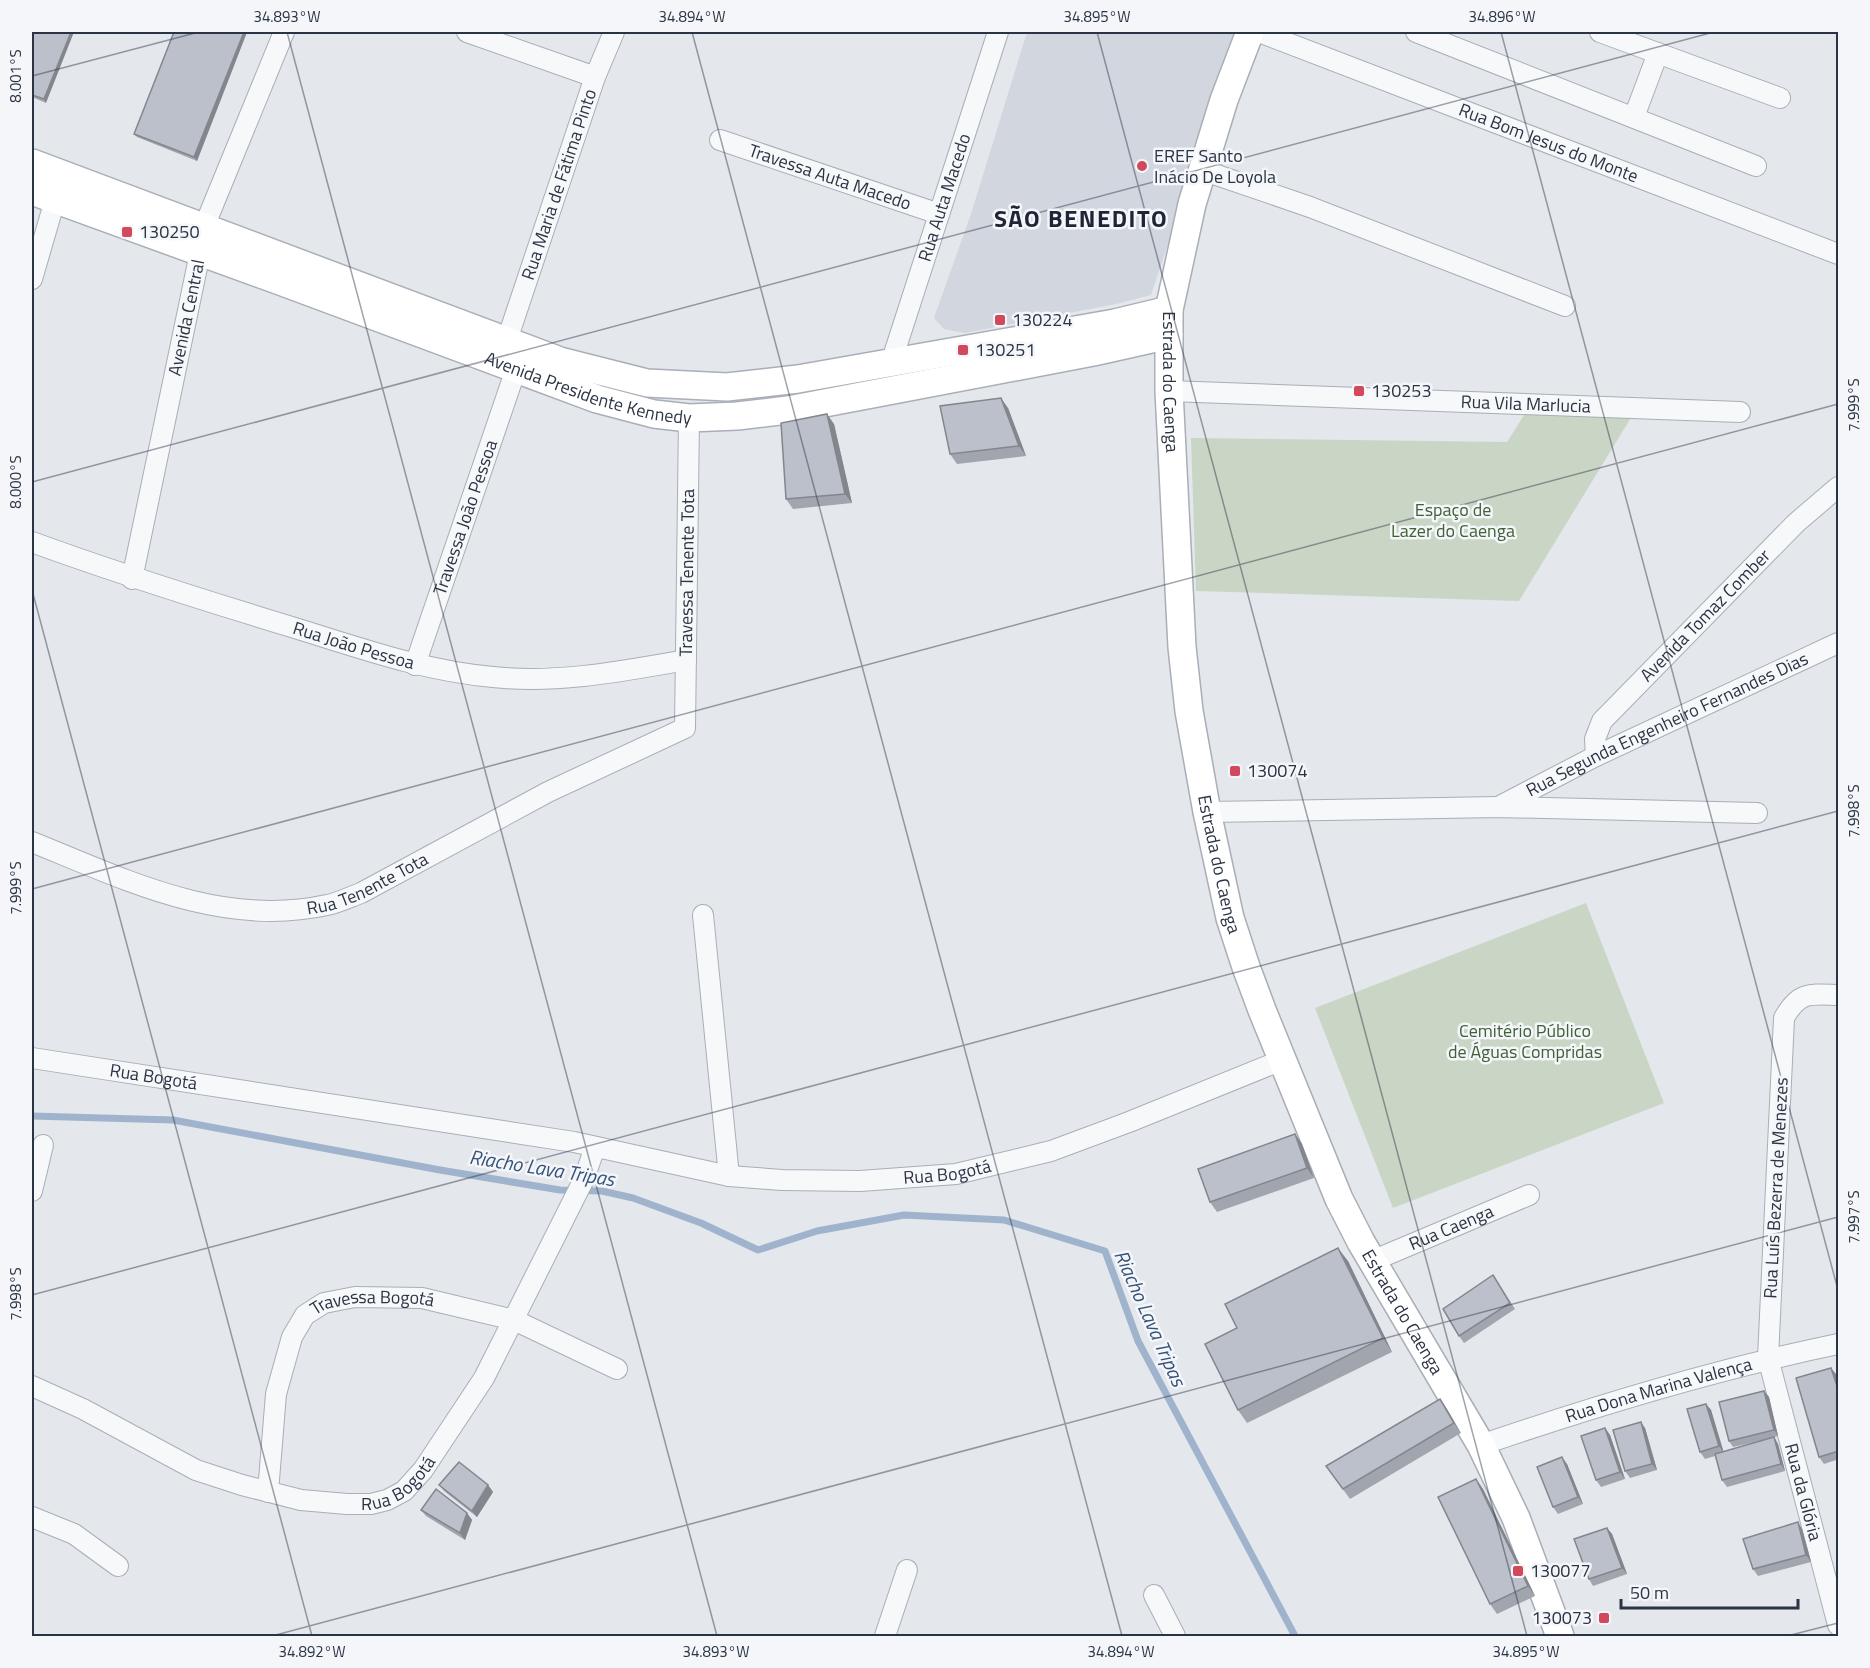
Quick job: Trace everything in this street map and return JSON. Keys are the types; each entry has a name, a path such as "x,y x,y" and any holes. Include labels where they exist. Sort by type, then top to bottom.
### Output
{"main road":[{"name":"Estrada do Caenga","path":"1250,32 1224,99 1192,204 1169,323 1169,391 1182,647 1207,812 1230,918 1262,1010 1339,1199 1372,1261 1480,1445 1516,1518 1560,1636"},
{"name":"Avenida Presidente Kennedy","path":"32,163 560,361 647,383 727,387 798,379 1115,323 1169,323"},
{"name":"Avenida Presidente Kennedy","path":"43,196 597,399 654,414 689,417 737,416 788,410 1093,352 1169,323"}],"street":[{"name":"Avenida Central","path":"132,579 204,227 284,32"},
{"path":"467,32 595,77"},
{"name":"Rua Maria de Fátima Pinto","path":"507,340 595,77 614,32"},
{"name":"Rua Auta Macedo","path":"891,363 998,32"},
{"name":"Rua Bom Jesus do Monte","path":"1259,32 1839,254"},
{"path":"1416,32 1756,166"},
{"path":"1600,32 1780,98"},
{"path":"1634,117 1658,53"},
{"name":"Travessa Auta Macedo","path":"720,140 939,214"},
{"path":"1202,170 1310,207 1564,306"},
{"path":"32,279 43,196"},
{"name":"Travessa João Pessoa","path":"415,665 516,369"},
{"name":"Rua Vila Marlucia","path":"1169,391 1740,412"},
{"name":"Travessa Tenente Tota","path":"686,728 689,417"},
{"name":"Avenida Tomaz Comber","path":"1596,756 1595,739 1602,721 1796,523 1839,487"},
{"name":"Rua João Pessoa","path":"32,542 132,579 415,665 493,677 547,679 613,673 686,660"},
{"name":"Rua Segunda Engenheiro Fernandes Dias","path":"1497,807 1596,756 1839,643"},
{"name":"Rua Tenente Tota","path":"32,842 145,888 190,902 233,910 283,912 328,905 361,893 548,792 686,728"},
{"name":"Rua Segunda Engenheiro Fernandes Dias","path":"1207,812 1497,807 1757,813"},
{"path":"703,915 729,1176"},
{"name":"Rua Luís Bezerra de Menezes","path":"1768,1358 1784,1018 1798,998 1811,994 1839,995"},
{"name":"Rua Bogotá","path":"32,1058 221,1086 595,1147 729,1176 782,1180 860,1181 956,1174 1051,1151 1129,1122 1282,1059"},
{"path":"32,1191 43,1145"},
{"name":"Rua Bogotá","path":"32,1386 84,1409 196,1470 301,1500 371,1504 387,1500 404,1491 423,1470 484,1378 566,1218 584,1179 595,1147"},
{"name":"Rua Caenga","path":"1372,1261 1529,1195"},
{"name":"Travessa Bogotá","path":"268,1492 276,1394 292,1337 305,1315 324,1302 355,1297 422,1298 514,1320 617,1369"},
{"name":"Rua Dona Marina Valença","path":"1480,1445 1768,1358 1839,1344"},
{"name":"Rua da Glória","path":"1768,1358 1839,1625"},
{"path":"32,1517 74,1534 118,1566"},
{"path":"885,1636 907,1570"},
{"path":"1154,1594 1175,1636"}],"shaded area":[{"path":"1027,32 1239,32 1151,295 1116,304 965,333 944,329 934,318 971,214"}],"green space":[{"name":"Espaço de Lazer do Caenga","path":"1526,412 1632,416 1519,601 1196,591 1191,438 1507,442"},
{"name":"Cemitério Público de Águas Compridas","path":"1586,903 1664,1103 1393,1208 1315,1008"}],"building":[{"path":"32,32 71,32 44,99 32,95"},
{"path":"174,32 244,32 194,157 134,134"},
{"path":"1001,398 1019,446 950,454 940,406"},
{"path":"827,414 845,494 786,499 781,423"},
{"path":"1295,1134 1307,1168 1210,1202 1198,1169"},
{"path":"1338,1248 1383,1338 1238,1410 1205,1344 1237,1328 1225,1304"},
{"path":"1493,1275 1510,1303 1459,1336 1443,1309"},
{"path":"1831,1368 1839,1392 1839,1451 1819,1457 1796,1378"},
{"path":"1764,1391 1774,1430 1729,1441 1719,1402"},
{"path":"1440,1399 1454,1423 1343,1489 1326,1466"},
{"path":"1706,1404 1719,1446 1700,1452 1687,1409"},
{"path":"1641,1422 1652,1464 1625,1471 1613,1430"},
{"path":"1605,1428 1620,1472 1596,1480 1581,1436"},
{"path":"1774,1437 1781,1464 1722,1480 1715,1454"},
{"path":"1562,1457 1578,1497 1553,1507 1537,1467"},
{"path":"459,1462 488,1485 472,1511 439,1485"},
{"path":"1476,1479 1528,1586 1490,1604 1438,1497"},
{"path":"436,1489 467,1513 460,1533 421,1510"},
{"path":"1798,1522 1806,1555 1753,1569 1743,1539"},
{"path":"1607,1528 1622,1568 1589,1579 1574,1539"}],"waterway":[{"name":"Riacho Lava Tripas","path":"32,1116 173,1120 560,1190 602,1191 633,1198 701,1223 758,1250 817,1231 904,1215 1004,1220 1105,1251 1138,1341 1295,1636"}],"place":[{"name":"EREF Santo Inácio De Loyola","path":"1142,166"},
{"name":"130250","path":"127,232"},
{"name":"130224","path":"1000,320"},
{"name":"130251","path":"963,350"},
{"name":"130253","path":"1359,391"},
{"name":"130074","path":"1235,771"},
{"name":"130077","path":"1518,1571"},
{"name":"130073","path":"1604,1618"}],"district":[{"name":"SÃO BENEDITO","path":"1081,219"}]}
